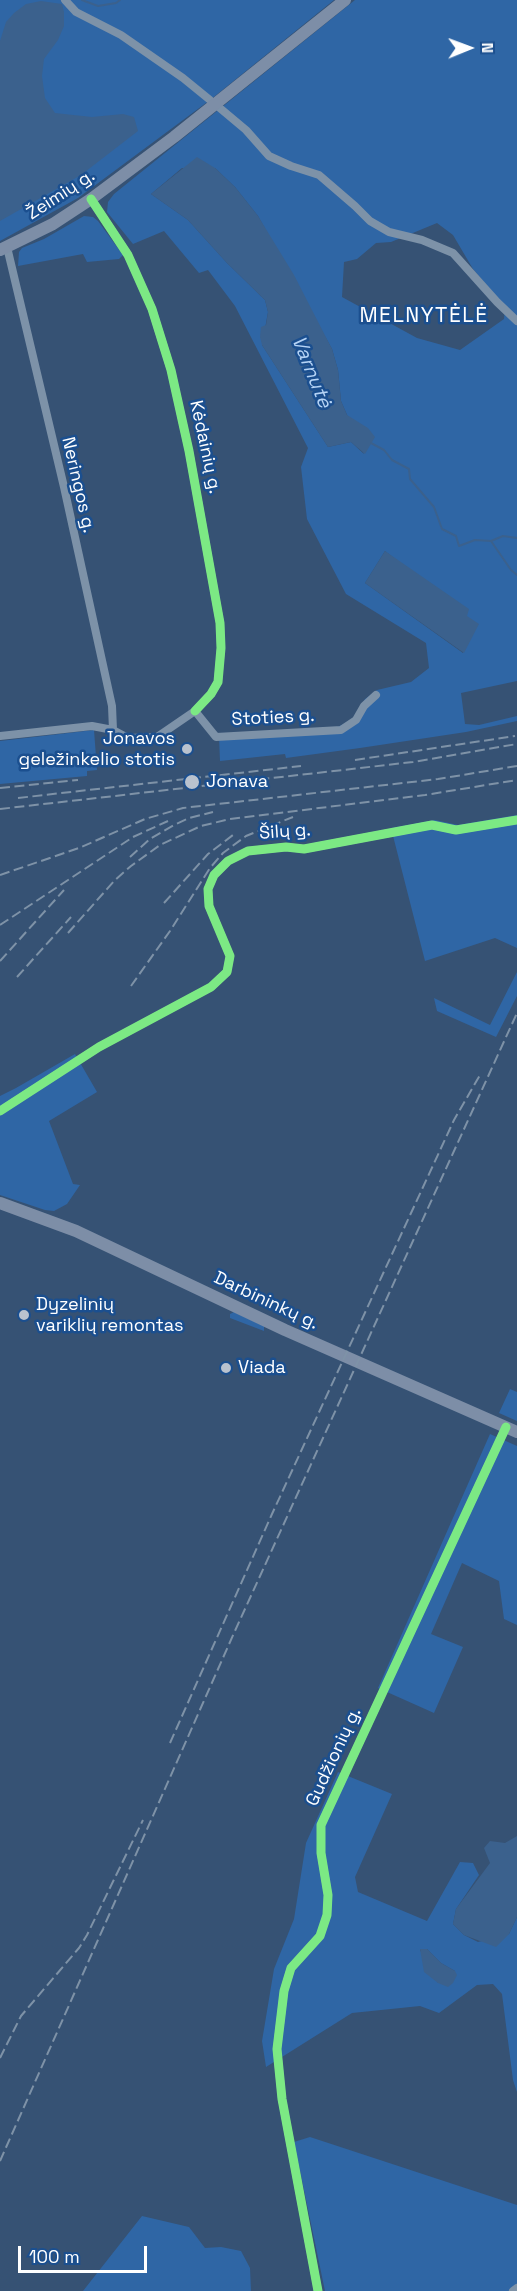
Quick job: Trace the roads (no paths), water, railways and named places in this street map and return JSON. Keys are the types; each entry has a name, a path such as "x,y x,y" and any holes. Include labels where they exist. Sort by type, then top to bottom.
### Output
{"main road":[{"name":"Žeimių g.","path":"4,249 53,224 138,165 213,102 345,0"},
{"name":"Darbininkų g.","path":"0,1203 76,1231 285,1330 512,1430"}],"street":[{"path":"65,0 76,12 121,35 183,78 246,130 269,156 319,175 370,221 389,232 422,240 453,253 496,302 517,321"},
{"name":"Kėdainių g.","path":"91,199 128,255 152,309 171,370 189,450 220,623 218,682 211,694 195,711"},
{"name":"Neringos g.","path":"4,249 61,476 112,706 113,730"},
{"name":"Stoties g.","path":"195,711 216,738 341,730 356,720 364,706 376,695"},
{"path":"0,736 92,726 113,730 128,738 158,737 195,711"},
{"name":"Šilų g.","path":"0,1111 99,1047 211,987 227,972 230,956 209,906 208,889 213,874 228,861 248,851 286,847 304,849 432,825 456,830 517,820"},
{"name":"Gudžionių g.","path":"318,2291 282,2099 278,2049 284,1991 291,1968 320,1936 327,1916 328,1895 321,1853 321,1825 512,1430"},
{"path":"513,2291 517,2288"}],"water":[{"path":"41,1 62,4 64,12 64,26 58,40 44,59 42,76 45,98 55,113 92,117 123,114 134,117 138,131 81,175 0,221 0,41 6,22 14,13 26,4"},
{"path":"197,157 215,168 235,187 258,216 294,275 332,349 338,370 341,401 347,415 368,428 375,437 365,454 351,442 328,447 262,345 261,327 266,325 268,312 265,300 188,220 151,194"},
{"path":"385,551 469,609 467,616 479,624 464,653 365,583"},
{"path":"517,1836 517,1917 509,1934 496,1947 464,1935 453,1924 456,1909 490,1863 484,1848 490,1841 505,1843"},
{"path":"420,1949 427,1949 441,1963 455,1971 457,1975 453,1983 448,1987 438,1983 424,1972"}],"waterway":[{"path":"82,0 98,6 116,3 120,0"},
{"name":"Varnutė","path":"371,443 384,450 392,460 409,469 410,479 434,507 442,529 456,536 459,546 475,540 491,541 517,575"},
{"path":"491,541 503,536 517,538"}],"railway":[{"path":"355,760 515,736"},
{"path":"0,809 413,762 517,744"},
{"path":"18,798 301,766"},
{"path":"0,875 79,848 145,819 183,808 438,779 517,766"},
{"path":"0,788 78,780"},
{"path":"68,933 115,880 131,866 160,845 201,826 230,819 425,795 517,780"},
{"path":"130,857 150,839 174,825 189,818 213,812"},
{"path":"131,986 170,931 210,868 223,853 246,836 293,817"},
{"path":"0,925 133,837 168,821"},
{"path":"164,903 208,854 233,835"},
{"path":"0,961 64,890"},
{"path":"17,977 71,917"},
{"path":"0,2161 234,1633 517,1013"},
{"path":"170,1743 272,1514 454,1120 480,1075"},
{"path":"0,2058 21,2016 79,1948 87,1935 143,1820"}],"place":[{"name":"Jonavos geležinkelio stotis","path":"187,749"},
{"name":"Jonava","path":"192,782"},
{"name":"Dyzelinių variklių remontas","path":"24,1315"},
{"name":"Viada","path":"226,1368"}],"district":[{"name":"MELNYTĖLĖ","path":"424,316"}]}
